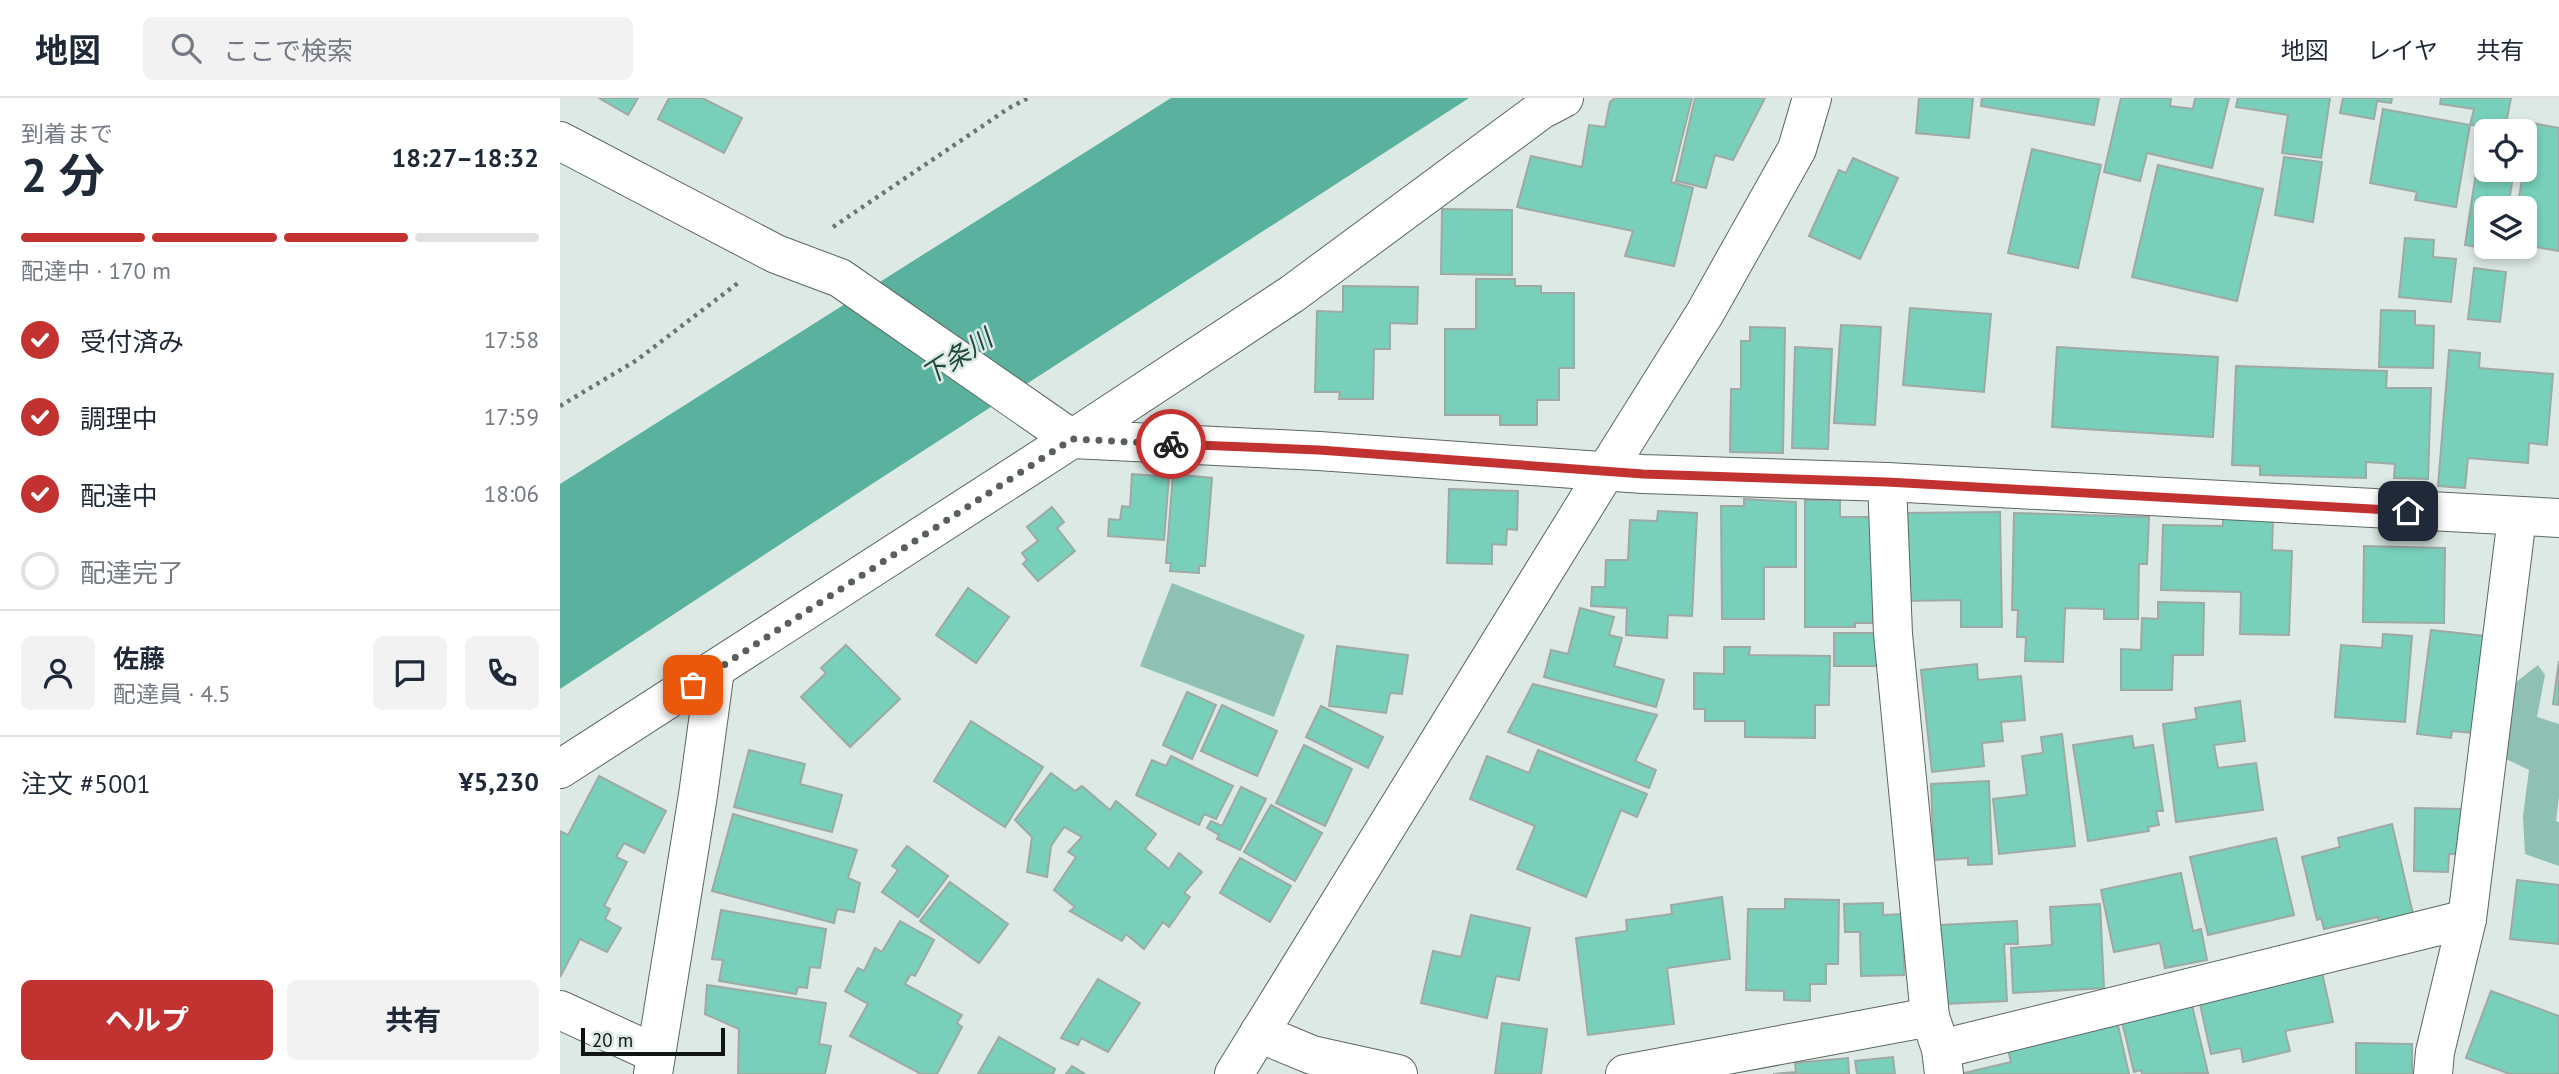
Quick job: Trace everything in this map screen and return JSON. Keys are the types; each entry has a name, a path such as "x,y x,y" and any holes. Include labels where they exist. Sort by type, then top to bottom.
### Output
{"street":[{"path":"560,769 1072,439 1292,293 1541,110 1564,98"},
{"path":"1234,1074 1705,313 1797,149 1812,98"},
{"path":"560,141 783,257 840,278 1072,439 1319,450 1606,471 1887,482 2559,518"},
{"path":"1887,482 1892,634 1938,1047"},
{"path":"2433,1074 2435,1052 2467,919 2517,517"},
{"path":"560,1010 654,1064 698,796 715,670"},
{"path":"1625,1074 1938,1047 2467,919"},
{"path":"1259,1033 1312,1055 1398,1074"}],"path":[{"path":"560,406 637,360 783,257 811,242 1009,108 1028,98"}],"shaded area":[{"path":"1172,583 1305,635 1274,717 1140,666"},
{"path":"2538,665 2545,675 2537,717 2559,724 2559,797 2556,821 2559,822 2559,866 2525,854 2523,816 2529,770 2504,758 2514,687 2516,682"}],"water":[{"name":"下条川","path":"1171,98 1469,98 560,689 560,484"}],"building":[{"path":"599,98 638,98 628,115"},
{"path":"669,98 702,98 742,118 724,153 658,119"},
{"path":"1615,98 1692,98 1671,182 1693,188 1674,266 1625,256 1633,231 1517,207 1531,156 1582,167 1589,125 1605,127 1610,102"},
{"path":"1695,98 1765,98 1733,160 1715,155 1706,188 1676,181"},
{"path":"1919,98 1973,98 1969,138 1916,133"},
{"path":"1982,98 2099,98 2094,125 1981,106"},
{"path":"2121,98 2171,98 2170,106 2193,109 2195,98 2229,98 2212,168 2147,153 2140,181 2104,172"},
{"path":"2238,98 2330,98 2321,158 2282,153 2288,115 2236,107"},
{"path":"2343,98 2392,98 2391,103 2377,101 2374,119 2340,113"},
{"path":"2441,98 2511,98 2507,119 2474,119 2474,125 2470,125 2474,109 2440,104"},
{"path":"2383,109 2470,125 2456,207 2415,200 2417,192 2370,183"},
{"path":"2537,124 2559,128 2559,251 2537,247 2537,196 2519,196 2522,182 2537,182"},
{"path":"2032,149 2101,165 2078,268 2008,253"},
{"path":"2284,157 2322,162 2313,222 2275,215"},
{"path":"1853,158 1898,178 1860,259 1809,236 1839,170 1846,173"},
{"path":"2158,165 2263,189 2237,301 2132,277"},
{"path":"2475,182 2512,182 2510,196 2474,196 2474,246 2465,245"},
{"path":"1442,209 1512,210 1512,275 1441,274"},
{"path":"2405,238 2434,240 2433,257 2456,259 2451,302 2399,297"},
{"path":"2474,268 2506,272 2500,322 2468,319"},
{"path":"1476,279 1515,279 1515,286 1541,286 1541,293 1574,293 1574,368 1559,368 1559,400 1537,400 1537,425 1500,425 1500,415 1445,415 1445,329 1476,329"},
{"path":"1343,286 1418,287 1417,324 1390,323 1390,349 1374,349 1373,399 1339,399 1340,392 1315,392 1317,311 1343,312"},
{"path":"1910,308 1991,314 1984,392 1903,385"},
{"path":"2381,310 2415,311 2415,325 2434,326 2433,368 2379,367"},
{"path":"1841,325 1881,327 1875,425 1834,423"},
{"path":"1750,327 1785,328 1783,453 1730,452 1731,389 1741,389 1741,341 1750,341"},
{"path":"1795,347 1832,349 1828,449 1792,448"},
{"path":"2057,347 2218,357 2213,437 2052,427"},
{"path":"2449,350 2480,353 2479,368 2553,374 2547,445 2529,443 2528,463 2468,458 2465,488 2438,486"},
{"path":"2236,366 2387,371 2386,388 2431,388 2428,479 2394,478 2395,464 2366,462 2366,478 2260,475 2260,466 2232,465"},
{"path":"1132,474 1169,477 1164,540 1108,536 1109,519 1120,520 1122,506 1130,507"},
{"path":"1173,474 1212,478 1205,566 1199,566 1199,573 1170,571 1171,563 1166,563"},
{"path":"1449,489 1518,491 1517,530 1507,529 1506,545 1492,544 1492,564 1447,563"},
{"path":"1744,499 1796,502 1796,567 1764,567 1764,619 1722,619 1721,506 1744,506"},
{"path":"1805,500 1840,500 1840,517 1873,517 1873,623 1855,623 1855,627 1805,627"},
{"path":"1052,507 1064,522 1057,528 1075,551 1038,581 1023,564 1027,560 1022,553 1038,541 1027,527"},
{"path":"1658,511 1697,513 1692,616 1668,615 1667,638 1626,635 1627,608 1591,606 1592,587 1605,587 1606,560 1628,560 1630,520 1657,521"},
{"path":"2000,512 2002,627 1961,627 1961,600 1903,601 1903,513"},
{"path":"2014,513 2149,517 2147,564 2139,564 2138,619 2104,619 2104,609 2065,608 2063,662 2025,661 2026,637 2017,637 2018,610 2012,610"},
{"path":"2223,518 2273,520 2272,550 2292,551 2289,635 2240,634 2241,592 2161,590 2163,525 2223,526"},
{"path":"2364,546 2445,548 2444,623 2363,622"},
{"path":"968,588 1009,617 976,663 936,635"},
{"path":"2158,602 2204,603 2203,655 2173,655 2172,690 2121,690 2121,649 2141,650 2142,618 2158,619"},
{"path":"1580,608 1614,617 1609,635 1622,638 1614,666 1664,680 1656,707 1544,677 1551,650 1568,654"},
{"path":"2431,630 2485,636 2473,733 2452,731 2451,738 2417,734"},
{"path":"1834,633 1878,633 1878,666 1834,666"},
{"path":"2383,634 2412,636 2405,722 2335,717 2341,645 2382,648"},
{"path":"846,645 900,699 850,747 801,697 826,673 821,668"},
{"path":"1337,646 1408,655 1402,694 1390,693 1386,713 1329,706"},
{"path":"1724,647 1750,647 1749,655 1830,656 1829,705 1815,705 1815,738 1745,737 1745,721 1705,721 1705,709 1694,709 1694,673 1724,674"},
{"path":"2559,661 2559,705 2553,704"},
{"path":"1977,664 1978,680 2021,676 2025,720 2001,722 2003,741 1982,743 1984,766 1932,772 1921,670"},
{"path":"1533,684 1657,715 1635,761 1656,770 1649,788 1508,732"},
{"path":"1187,692 1216,705 1192,759 1163,745"},
{"path":"2240,701 2245,741 2214,745 2218,768 2256,763 2263,810 2176,822 2163,724 2197,719 2195,708"},
{"path":"1222,705 1277,731 1257,776 1201,751"},
{"path":"1321,706 1383,737 1368,768 1306,737"},
{"path":"971,721 1043,767 1005,827 934,781"},
{"path":"2062,734 2075,846 1999,854 1993,799 2027,795 2022,756 2043,753 2041,737"},
{"path":"2132,736 2134,748 2153,745 2163,811 2156,811 2159,825 2148,827 2149,831 2088,841 2073,745"},
{"path":"1304,745 1352,769 1325,826 1276,803"},
{"path":"749,750 805,764 800,784 842,795 832,832 734,807"},
{"path":"1538,750 1647,794 1637,817 1621,810 1586,897 1517,869 1535,826 1470,799 1487,756 1529,773"},
{"path":"1171,756 1233,786 1216,819 1204,814 1199,825 1136,795 1152,760 1166,766"},
{"path":"1051,773 1075,791 1082,786 1110,810 1116,801 1156,834 1145,849 1169,869 1179,853 1202,872 1184,893 1190,897 1169,927 1163,922 1144,949 1126,934 1122,941 1070,911 1075,907 1054,890 1076,857 1068,852 1082,837 1064,827 1051,846 1047,877 1027,872 1032,837 1015,820"},
{"path":"599,776 666,811 644,853 624,843 616,857 627,862 604,906 610,909 605,919 621,928 607,952 580,939 560,977 560,831 568,835"},
{"path":"1989,781 1992,864 1968,865 1968,858 1934,860 1931,784"},
{"path":"1241,787 1266,799 1240,850 1217,839 1219,835 1207,828 1211,821 1222,826"},
{"path":"1271,805 1322,833 1295,881 1244,852"},
{"path":"2415,808 2461,809 2460,854 2449,854 2448,872 2414,871"},
{"path":"733,814 857,850 848,878 860,883 854,912 837,909 834,923 712,891"},
{"path":"2392,824 2413,914 2379,922 2378,917 2324,929 2321,918 2317,920 2302,857 2340,847 2338,838"},
{"path":"2276,838 2294,915 2208,935 2190,857"},
{"path":"907,846 948,876 918,917 882,892 898,870 892,866"},
{"path":"1240,858 1291,886 1270,922 1220,893"},
{"path":"2181,873 2193,931 2201,929 2207,960 2165,968 2160,943 2114,952 2101,890"},
{"path":"2517,880 2559,885 2559,944 2510,939"},
{"path":"950,882 1008,924 979,963 920,921"},
{"path":"1722,897 1730,959 1667,968 1674,1024 1588,1035 1576,938 1627,931 1626,920 1672,914 1671,905"},
{"path":"1785,899 1839,900 1838,964 1826,964 1826,984 1810,984 1810,1001 1784,1000 1784,991 1746,990 1748,909 1785,909"},
{"path":"1883,903 1883,915 1903,914 1904,975 1861,976 1860,932 1845,932 1844,904"},
{"path":"2100,904 2104,988 2013,993 2011,948 2052,945 2050,907"},
{"path":"721,910 826,929 820,968 810,967 807,988 798,987 796,994 719,981 723,960 712,959"},
{"path":"1471,915 1530,928 1519,980 1496,976 1487,1018 1421,1003 1433,951 1461,957"},
{"path":"900,921 934,940 915,976 911,974 905,984 962,1015 957,1023 962,1027 937,1074 921,1074 850,1036 868,1004 845,991 858,968 864,971 875,948 882,952"},
{"path":"2017,921 2018,944 2004,944 2007,1001 1944,1004 1940,925"},
{"path":"2321,968 2333,1022 2285,1031 2290,1051 2243,1062 2241,1048 2211,1054 2198,995"},
{"path":"1098,979 1140,1003 1108,1052 1081,1038 1078,1045 1061,1038"},
{"path":"707,985 826,1003 819,1044 831,1046 825,1074 738,1074 739,1029 705,1014"},
{"path":"2491,991 2559,1016 2559,1074 2510,1074 2466,1058"},
{"path":"2191,1001 2208,1073 2134,1072 2121,1018"},
{"path":"2117,1021 2129,1074 1960,1074 2011,1062 2007,1045"},
{"path":"1502,1023 1547,1029 1541,1074 1495,1074"},
{"path":"999,1037 1055,1069 1053,1074 978,1074"},
{"path":"2356,1043 2412,1044 2412,1074 2356,1074"},
{"path":"1893,1057 1895,1074 1857,1074 1855,1061"},
{"path":"1848,1058 1849,1074 1773,1074 1796,1072 1795,1063"},
{"path":"1072,1066 1085,1074 1066,1074"}],"way so far":[{"path":"693,685 1072,439 1171,444"}],"route":[{"path":"1171,444 1319,450 1643,474 1887,482 2408,511"}]}
